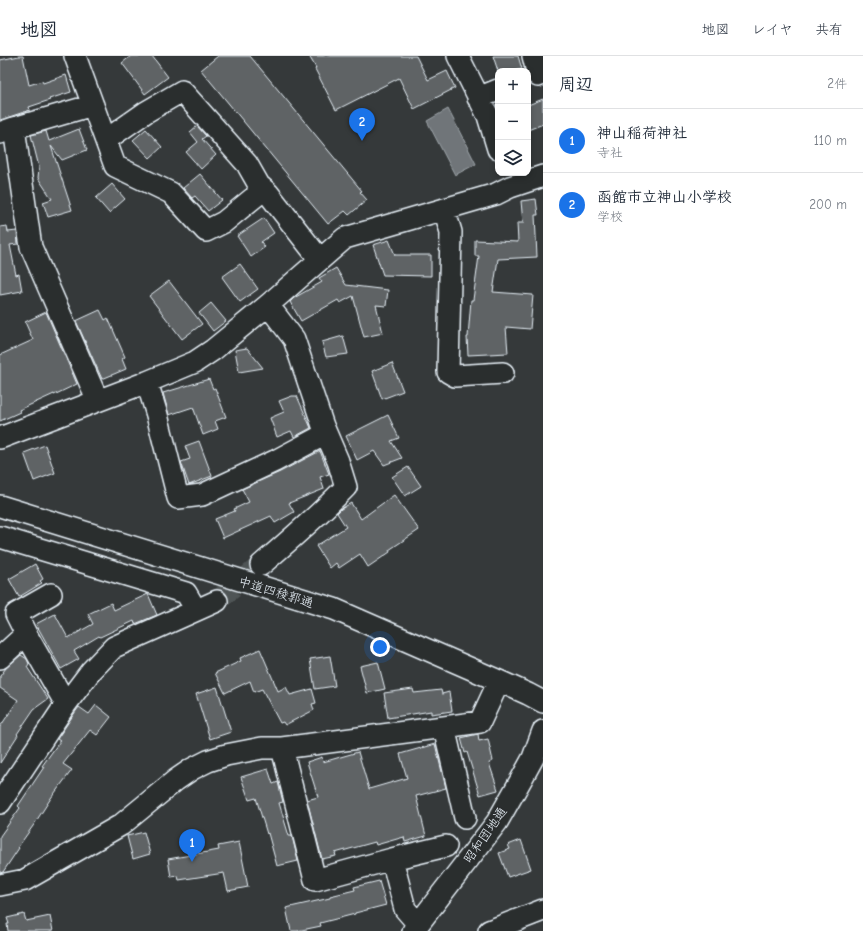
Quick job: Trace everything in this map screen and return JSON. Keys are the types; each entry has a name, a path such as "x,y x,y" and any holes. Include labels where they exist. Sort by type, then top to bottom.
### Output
{"street":[{"path":"75,56 115,166 171,194 206,231 224,222 257,195 259,185"},
{"path":"458,56 488,116 495,140"},
{"path":"106,140 146,112 182,91 247,164 259,185 268,193 314,252"},
{"path":"478,98 495,91"},
{"path":"93,105 7,130 31,247 94,392"},
{"path":"0,438 147,382 195,362 213,350 268,305 345,238 496,194 508,180 543,176"},
{"path":"444,209 451,232 448,372 455,376 503,373"},
{"path":"261,564 294,537 346,487 338,461 323,426 294,339 268,305"},
{"path":"147,382 178,498 202,495 275,461 318,438"},
{"name":"中道四稜郭通","path":"0,506 334,609 499,680 543,702"},
{"path":"0,537 186,593 196,610"},
{"path":"51,594 16,614 66,704"},
{"path":"0,803 66,704 91,671 114,647 218,601"},
{"path":"0,658 26,634"},
{"path":"0,886 25,880 121,825 176,780 192,769 208,761 226,755 262,748 282,748 480,722 499,680"},
{"path":"444,727 465,818"},
{"name":"昭和団地通","path":"416,928 497,822 522,778 538,760 543,731"},
{"path":"282,748 315,880 446,846"},
{"path":"392,859 405,909 416,928"},
{"path":"488,931 543,910"}],"shaded area":[{"path":"448,109 476,164 455,175 427,121"}],"building":[{"path":"23,56 29,85 42,81 43,83 66,75 71,92 29,107 30,110 0,120 0,60"},
{"path":"131,56 152,56 168,77 145,94 122,63"},
{"path":"218,56 250,56 362,191 360,192 367,200 349,215 345,211 328,224 201,70"},
{"path":"309,56 416,56 428,80 447,71 455,88 414,109 399,78 336,110"},
{"path":"493,56 518,56 522,68 497,68"},
{"path":"543,99 543,124 531,129 531,104"},
{"path":"197,126 206,136 202,139 216,155 201,169 186,152 198,142 190,132"},
{"path":"79,129 87,150 62,160 51,146 72,210 48,217 43,202 52,199 38,178 39,167 31,135 46,131 49,141"},
{"path":"146,129 162,147 150,158 133,140"},
{"path":"200,174 222,200 208,211 195,196 192,198 183,188"},
{"path":"112,184 125,199 109,213 96,198"},
{"path":"536,199 538,215 535,215 537,257 498,259 493,292 533,295 530,329 506,327 508,353 468,355 467,337 471,300 473,300 479,256 475,256 475,240 518,242 517,223 523,223 521,201"},
{"path":"264,218 274,233 261,242 265,247 251,257 237,236"},
{"path":"7,226 8,232 17,231 18,244 10,245 16,275 19,274 22,291 0,295 0,227"},
{"path":"389,240 395,255 431,255 431,276 383,275 373,245"},
{"path":"240,264 258,289 240,302 222,277"},
{"path":"336,268 346,285 388,290 386,306 376,305 383,333 364,337 353,296 340,303 338,300 301,321 290,302 294,298 322,282 319,278"},
{"path":"169,281 202,324 182,339 149,296"},
{"path":"211,303 226,321 213,331 199,313"},
{"path":"100,310 105,320 108,318 125,357 122,359 126,369 102,379 76,321"},
{"path":"46,312 77,384 19,410 20,412 0,421 0,355 33,340 25,322"},
{"path":"343,336 348,354 326,357 322,342"},
{"path":"247,348 263,368 239,372 235,350"},
{"path":"392,363 403,391 382,399 372,371"},
{"path":"209,379 213,389 215,388 226,417 215,421 218,429 203,435 193,407 169,415 163,393"},
{"path":"292,396 297,396 311,428 294,437 291,431 277,437 270,418 284,412 279,401"},
{"path":"388,415 399,438 391,441 402,458 384,465 374,451 357,460 346,436"},
{"path":"199,441 212,476 189,485 181,462 190,459 185,446"},
{"path":"45,445 55,473 34,481 24,453"},
{"path":"320,451 329,474 320,477 324,489 289,503 294,512 275,523 271,516 223,538 215,519 235,511 234,509 249,502 242,489 280,472"},
{"path":"408,467 421,486 405,496 392,477"},
{"path":"394,495 419,530 389,550 390,552 368,567 360,554 339,568 336,563 330,568 316,546 346,527 337,513 351,503 361,519"},
{"path":"35,564 43,579 40,581 42,583 19,597 9,579"},
{"path":"148,594 157,615 135,624 134,621 100,637 99,636 74,651 79,659 61,669 36,624 55,614 68,638 93,624 88,614 111,603 114,610"},
{"path":"260,649 278,691 286,687 290,695 312,689 316,703 312,704 314,710 285,725 283,722 280,723 262,689 254,692 250,681 225,693 215,673 241,661 240,658"},
{"path":"21,655 27,659 29,664 27,667 48,699 34,709 0,763 0,727 18,700 0,688 0,676 6,668"},
{"path":"330,656 335,686 315,689 310,659"},
{"path":"378,662 385,689 367,693 360,666"},
{"path":"217,687 231,732 210,739 196,694"},
{"path":"413,689 414,693 441,690 442,694 449,692 452,711 431,714 431,711 388,718 384,693"},
{"path":"96,705 111,717 97,735 90,730 63,764 72,770 51,798 3,872 0,873 0,836 20,808 18,806 44,767 42,766 60,741 57,739 76,711 79,707 89,714"},
{"path":"478,734 479,741 488,739 493,761 489,763 498,790 480,795 467,752 465,753 461,738"},
{"path":"435,744 446,788 416,796 426,836 405,842 404,837 376,845 375,842 335,853 336,856 322,859 307,800 318,797 307,762 322,757 323,762 358,752 369,789 407,778 400,754"},
{"path":"268,769 273,784 278,782 283,802 279,803 289,836 292,836 298,861 277,866 256,798 249,800 241,777"},
{"path":"144,832 150,854 133,859 127,836"},
{"path":"521,840 531,869 508,877 499,853 510,849 508,845"},
{"path":"239,842 248,887 228,891 224,873 179,880 178,876 171,877 168,859 219,850 218,846"},
{"path":"379,881 386,905 320,923 321,926 291,931 286,908 330,898 330,896 355,890 354,887"},
{"path":"24,914 26,921 50,916 53,931 8,931 7,924 9,924 7,918"}],"tunnel":[{"path":"217,601 261,565"}],"place":[{"name":"函館市立神山小学校","path":"362,141"},
{"name":"神山稲荷神社","path":"192,862"}]}
